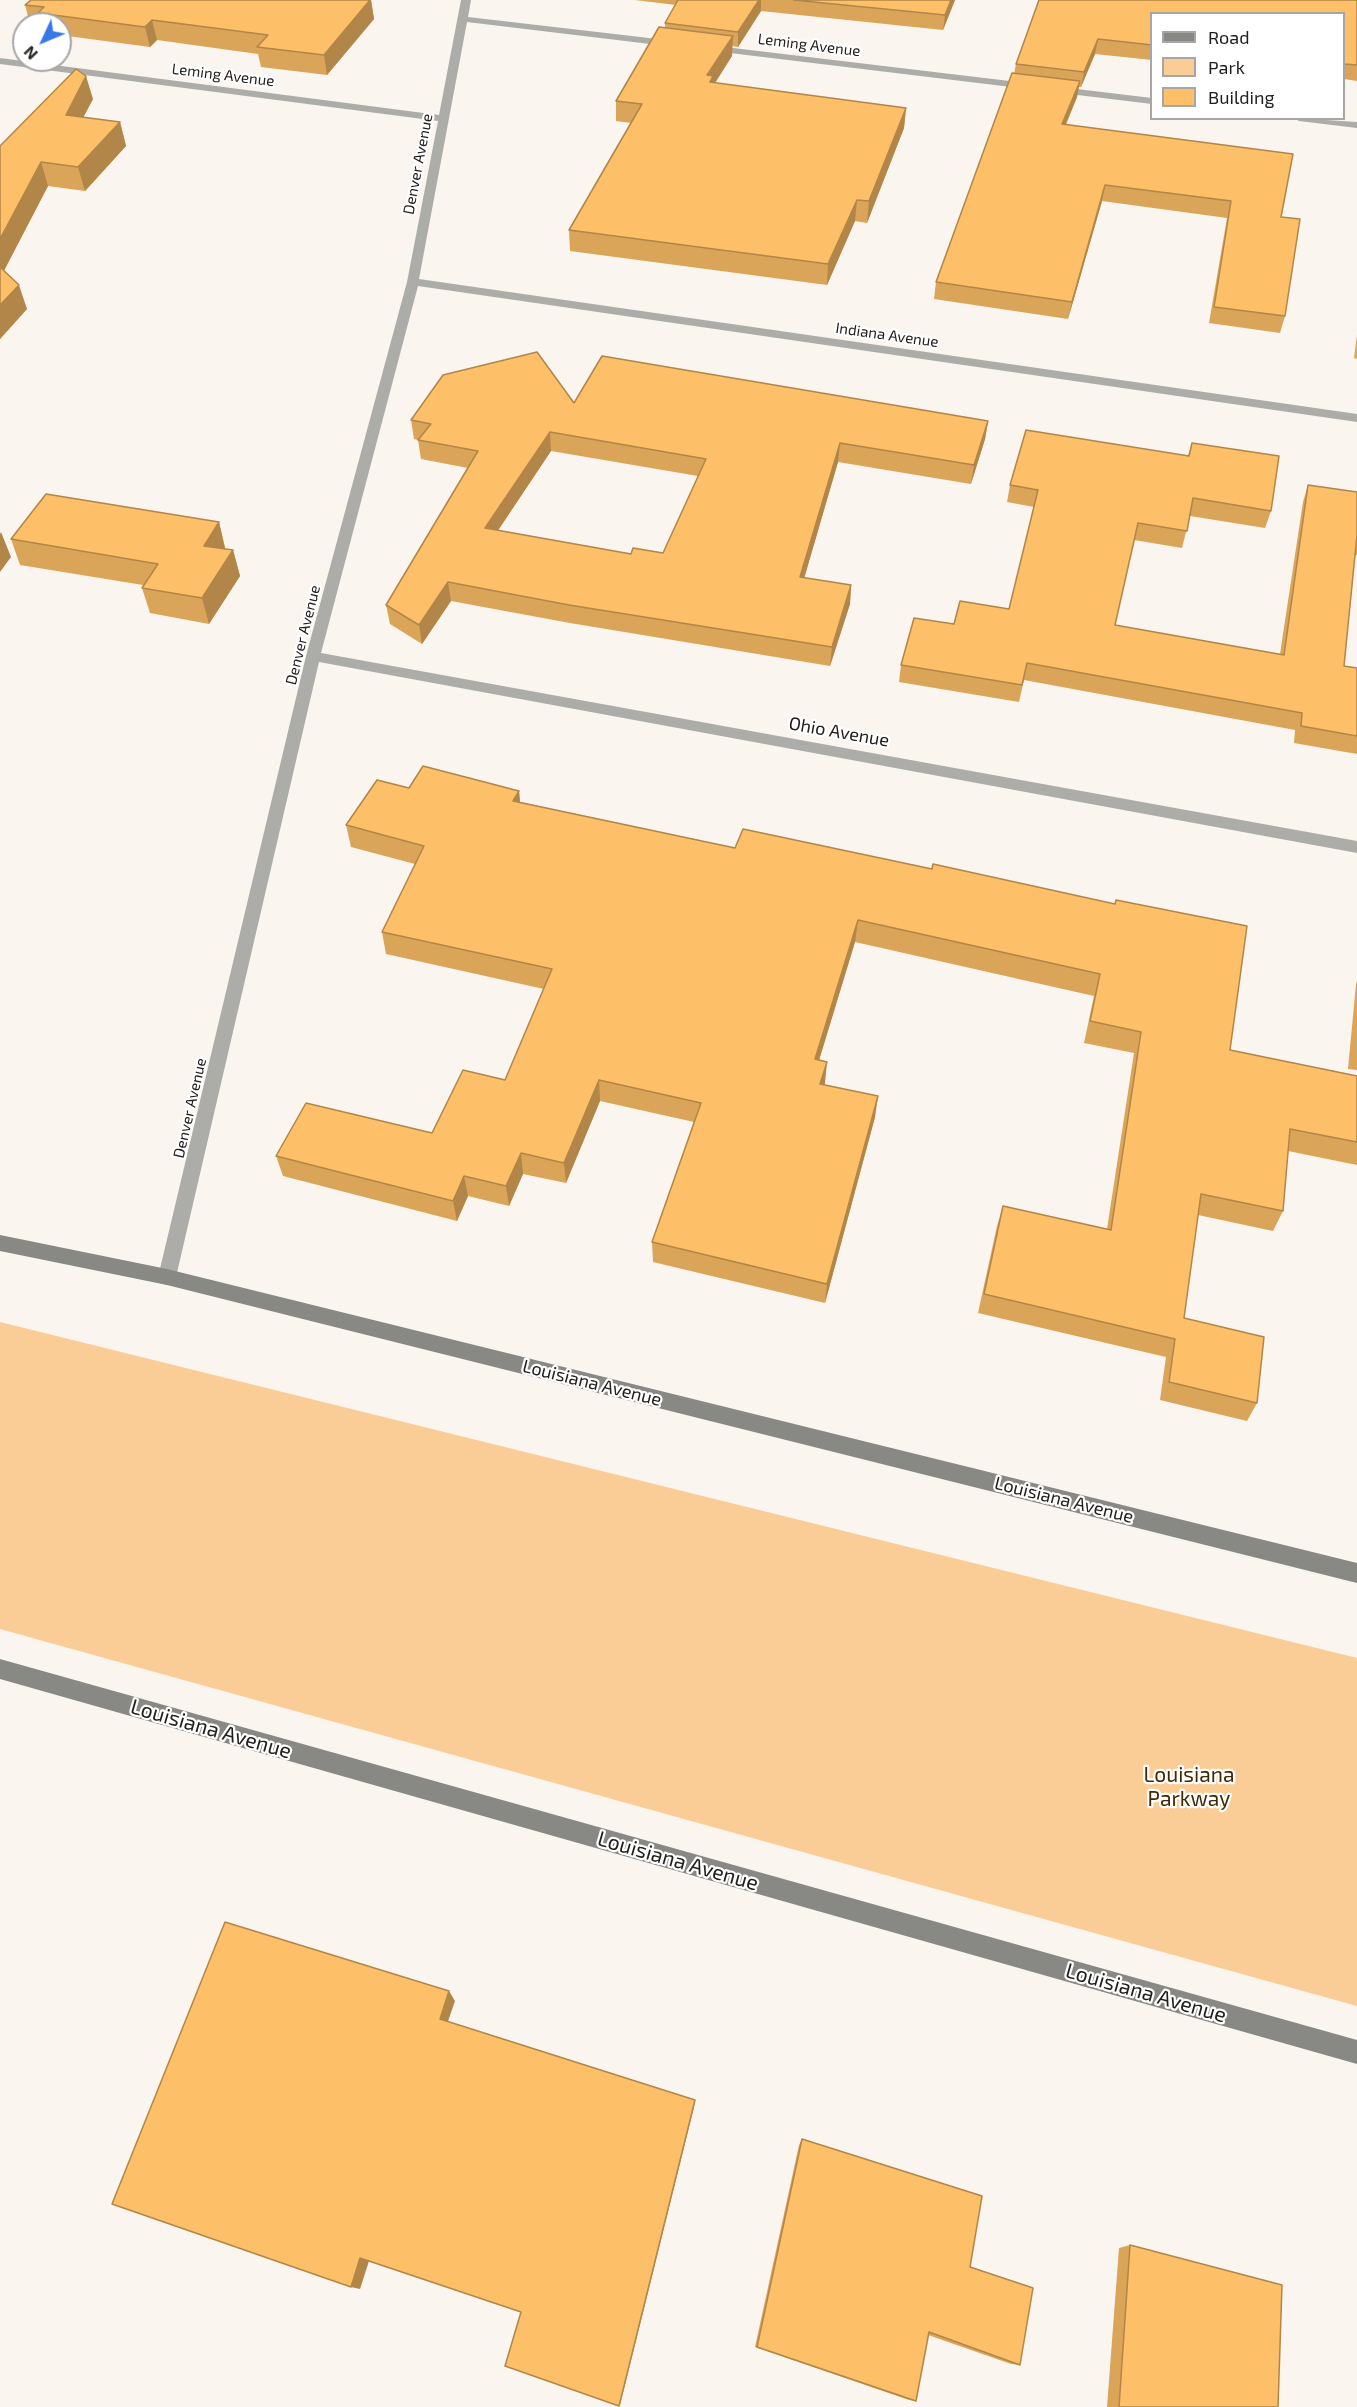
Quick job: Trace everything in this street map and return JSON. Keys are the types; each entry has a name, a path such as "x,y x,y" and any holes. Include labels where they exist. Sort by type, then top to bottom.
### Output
{"main road":[{"name":"Louisiana Avenue","path":"0,1243 167,1277 1357,1573"},
{"name":"Louisiana Avenue","path":"0,1669 1357,2052"}],"street":[{"name":"Denver Avenue","path":"167,1277 314,656 413,282 466,0"},
{"path":"462,19 683,45"},
{"name":"Leming Avenue","path":"695,47 1150,101"},
{"name":"Leming Avenue","path":"0,61 443,119"},
{"path":"1316,120 1357,125"},
{"name":"Indiana Avenue","path":"413,282 1357,418"},
{"name":"Ohio Avenue","path":"314,656 1357,847"}],"green space":[{"name":"Louisiana Parkway","path":"0,1322 1357,1658 1357,2006 0,1629"}],"building":[{"path":"31,0 370,0 324,55 257,47 268,35 152,20 145,27 72,17 72,12 39,12 44,7 25,5"},
{"path":"678,0 759,0 738,32 665,23"},
{"path":"794,0 951,0 945,15"},
{"path":"1039,0 1357,0 1357,65 1345,64 1345,12 1150,12 1150,45 1098,39 1084,72 1016,64"},
{"path":"659,27 733,36 707,75 713,76 710,82 906,108 869,201 857,200 828,264 569,230 642,104 616,101"},
{"path":"76,69 86,76 66,115 120,122 78,167 41,162 0,239 0,146"},
{"path":"1012,73 1080,81 1062,124 1293,154 1281,217 1300,219 1285,316 1214,307 1231,201 1105,185 1072,302 936,282"},
{"path":"0,267 19,285 0,305"},
{"path":"537,352 574,403 602,356 988,421 974,465 840,443 800,577 851,585 832,647 569,605 448,582 419,625 386,605 478,451 418,440 431,424 411,420 443,375","holes":["550,432 706,459 663,553 633,548 631,554 485,528"]},
{"path":"1026,430 1189,456 1192,443 1279,456 1271,511 1193,498 1187,531 1138,523 1115,625 1284,655 1308,485 1357,492 1357,535 1344,666 1357,668 1357,736 1301,726 1302,713 1027,663 1022,685 901,665 914,618 954,624 960,601 1009,609 1038,490 1010,485"},
{"path":"46,494 219,522 204,546 233,550 202,598 142,588 158,564 11,539"},
{"path":"423,766 519,791 513,801 735,848 743,829 932,869 933,864 1115,904 1116,900 1247,926 1230,1050 1357,1076 1357,1142 1290,1129 1283,1211 1201,1194 1184,1318 1264,1337 1257,1403 1169,1382 1175,1339 984,1294 1003,1206 1111,1230 1141,1032 1090,1021 1100,974 858,920 815,1059 827,1062 820,1084 878,1096 827,1284 652,1242 701,1103 599,1080 564,1163 521,1153 506,1186 464,1176 453,1201 276,1156 306,1103 432,1133 463,1070 505,1080 552,969 382,932 424,846 346,825 377,780 409,788"},
{"path":"225,1922 449,1991 440,2019 695,2100 619,2406 505,2366 521,2312 360,2258 351,2287 112,2204"},
{"path":"802,2139 982,2196 970,2267 1033,2288 1020,2365 929,2332 916,2401 757,2347"},
{"path":"1130,2245 1282,2285 1278,2407 1119,2407"}]}
